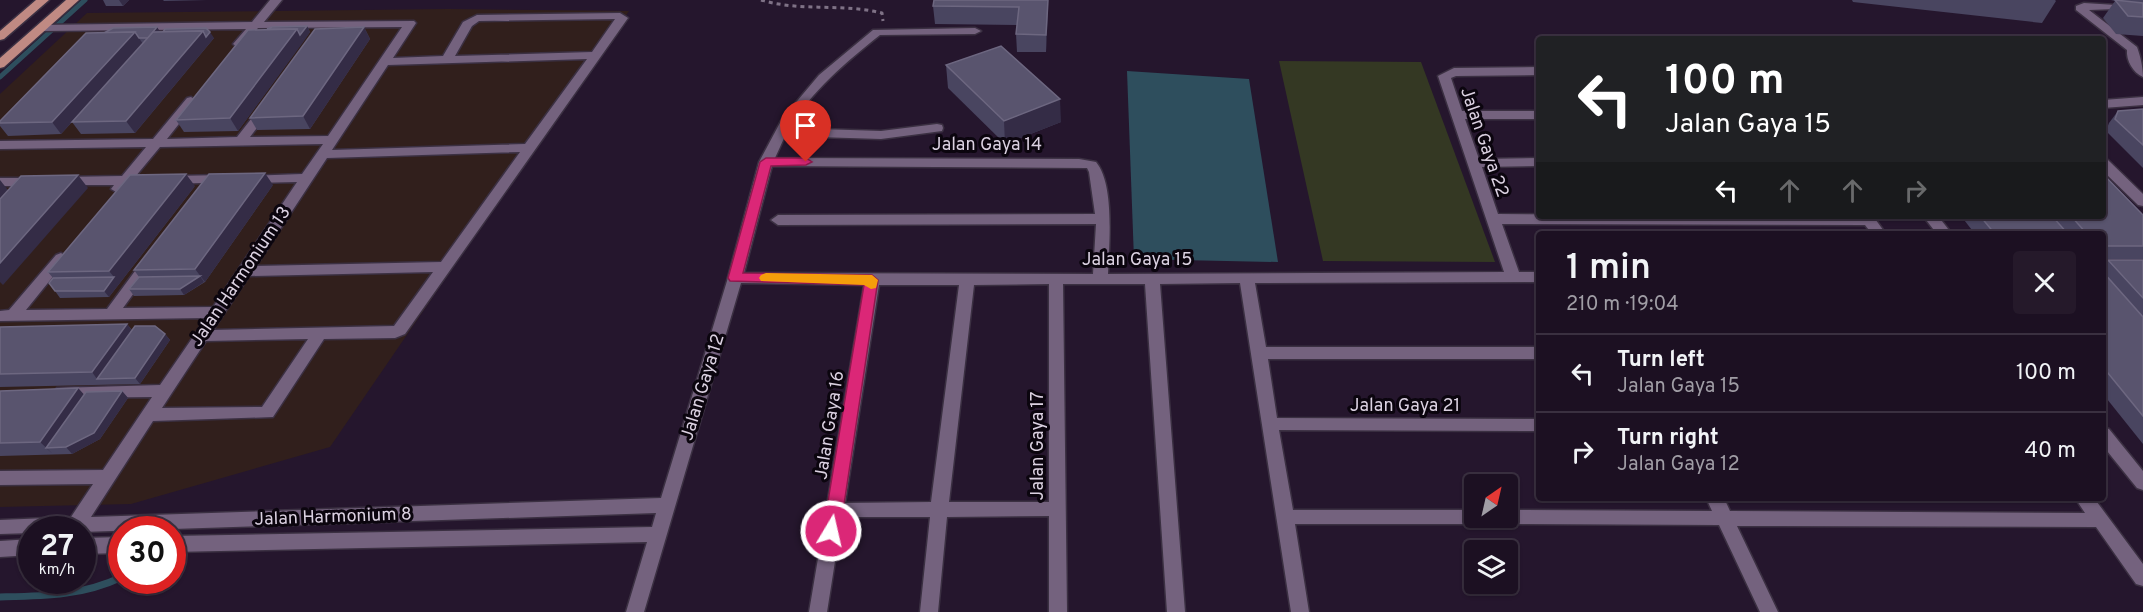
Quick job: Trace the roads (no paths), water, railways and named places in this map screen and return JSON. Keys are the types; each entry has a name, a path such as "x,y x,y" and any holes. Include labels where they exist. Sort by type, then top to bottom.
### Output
{"main road":[{"path":"0,37 43,0"},
{"path":"0,64 73,0"}],"street":[{"path":"232,52 276,0"},
{"path":"2112,7 2084,6 2080,8 2138,47 2131,55 2143,73"},
{"path":"200,336 319,335 400,330 596,56 621,17 477,18 468,24 447,60"},
{"name":"Jalan Harmonium 13","path":"80,516 410,24 325,29 255,25"},
{"path":"41,28 255,25"},
{"path":"157,43 173,26"},
{"path":"84,44 101,27"},
{"name":"Jalan Gaya 12","path":"635,612 735,278 766,162 780,132 794,111 831,72 877,32 975,32"},
{"path":"384,62 596,56"},
{"name":"Jalan Gaya 22","path":"1513,277 1444,79 1446,74 1454,72 1536,71"},
{"path":"110,198 202,89"},
{"path":"241,141 275,96"},
{"path":"2106,104 2143,101"},
{"path":"1457,115 1536,115"},
{"path":"64,144 80,128"},
{"path":"780,132 881,135 938,128"},
{"path":"0,145 332,140"},
{"path":"322,154 531,148"},
{"name":"Jalan Gaya 14","path":"766,162 1079,163 1091,165 1096,171 1103,219 1100,279"},
{"path":"1473,163 1536,162"},
{"path":"2106,166 2143,202"},
{"path":"0,182 306,177"},
{"path":"199,197 212,179"},
{"path":"14,197 27,182"},
{"path":"778,220 1103,219"},
{"path":"1493,219 1536,219"},
{"path":"1932,219 1942,231"},
{"path":"6,316 73,244"},
{"path":"111,314 152,260"},
{"path":"244,271 446,267"},
{"name":"Jalan Gaya 15","path":"735,278 967,280 1536,277"},
{"path":"1247,278 1300,612"},
{"name":"Jalan Gaya 17","path":"1056,279 1058,612"},
{"path":"1152,279 1176,612"},
{"name":"Jalan Gaya 16","path":"818,612 872,280"},
{"path":"929,612 967,280"},
{"path":"6,316 216,312"},
{"path":"147,415 267,413 319,335"},
{"path":"1259,353 1536,353"},
{"path":"47,393 164,391"},
{"name":"Jalan Gaya 21","path":"1270,424 1536,425"},
{"path":"2106,438 2140,478"},
{"path":"0,478 106,477"},
{"path":"1717,501 1769,612"},
{"path":"2086,501 2143,578"},
{"name":"Jalan Harmonium 8","path":"96,526 667,505"},
{"path":"835,510 1057,509"},
{"path":"1285,517 1464,517"},
{"path":"1518,517 2100,520"},
{"name":"Jalan Harmonium 8","path":"0,527 18,527"},
{"name":"Jalan Harmonium 8","path":"186,544 658,534"},
{"path":"0,549 18,548"}],"water":[{"path":"1127,71 1249,79 1278,262 1134,259"}],"waterway":[{"path":"0,77 85,0"},
{"path":"0,597 47,595 92,588 108,583"}]}
